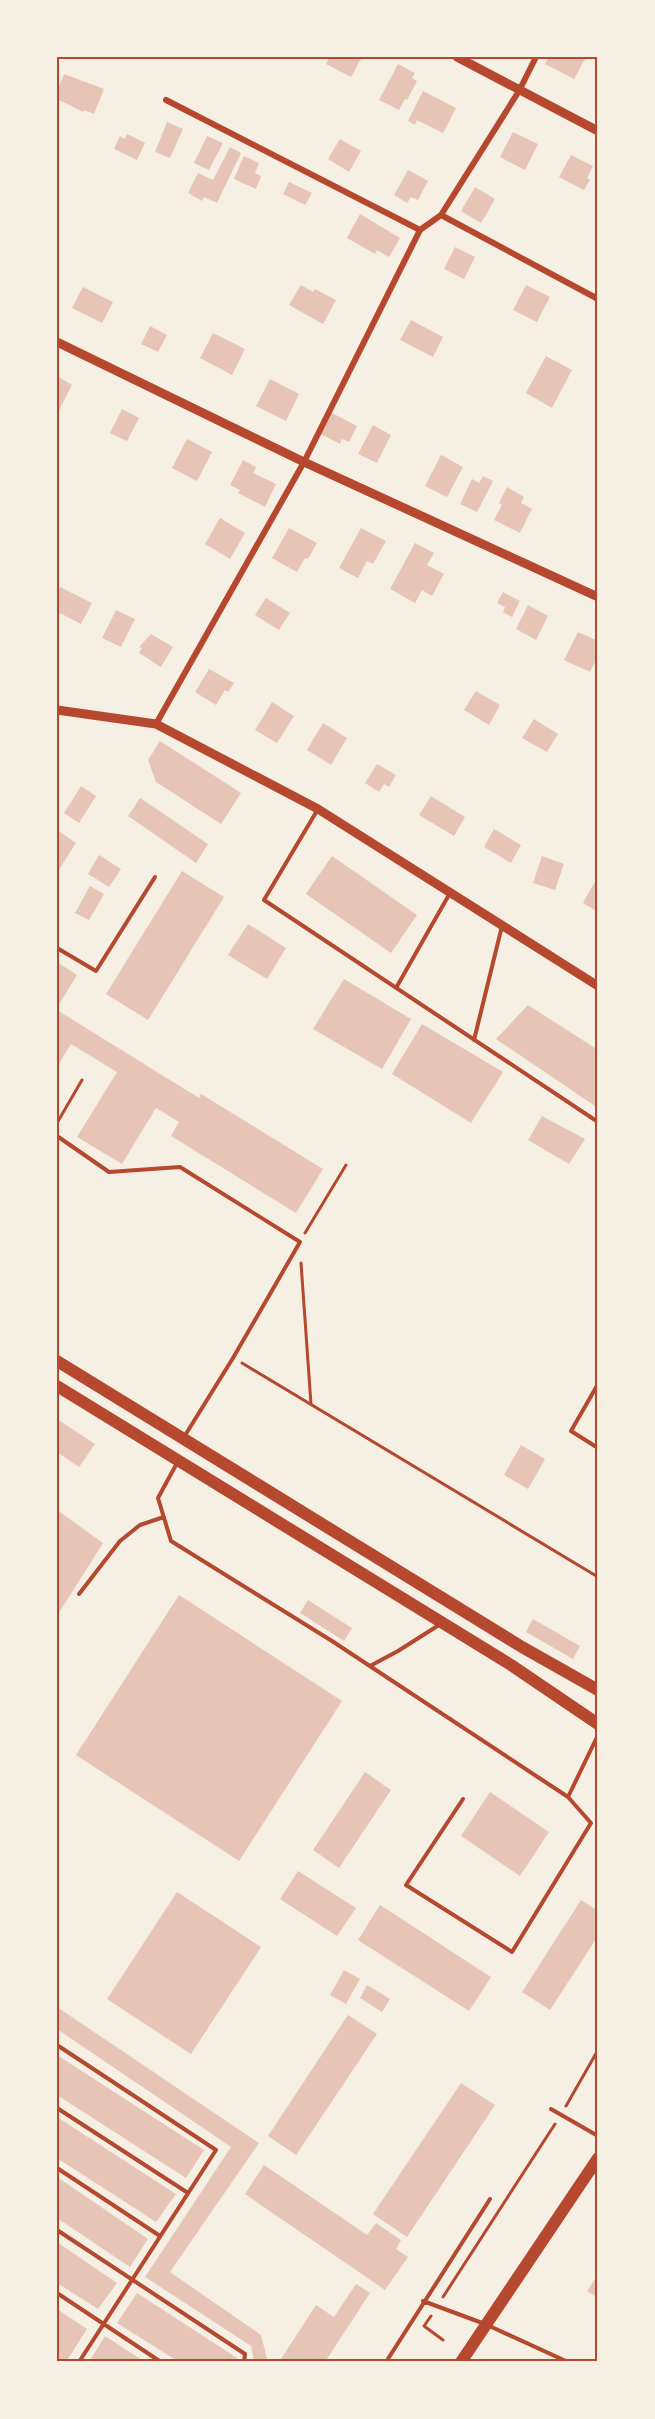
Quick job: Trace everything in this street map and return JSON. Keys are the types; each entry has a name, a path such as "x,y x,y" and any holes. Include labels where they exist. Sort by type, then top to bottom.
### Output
{"main road":[{"path":"57,1360 522,1647 598,1690"},
{"path":"57,1386 442,1622 598,1724"},
{"path":"460,2362 598,2158"}],"street":[{"path":"457,57 598,131"},
{"path":"156,724 304,462 420,230 441,215 519,91 536,57"},
{"path":"166,100 420,230"},
{"path":"441,215 598,299"},
{"path":"57,342 304,462 598,597"},
{"path":"57,710 156,724 318,809 598,986"}],"lane":[{"path":"318,809 264,900 598,1122"},
{"path":"57,948 96,971 155,877"},
{"path":"396,988 450,893"},
{"path":"474,1040 502,925"},
{"path":"57,1136 109,1172 180,1167 300,1242 184,1438"},
{"path":"598,1384 571,1431 598,1448"},
{"path":"179,1459 158,1498 171,1541 370,1666 568,1797 591,1823 512,1952 406,1886 463,1799"},
{"path":"79,1594 120,1541 140,1525 164,1517"},
{"path":"370,1666 399,1651 442,1622"},
{"path":"568,1797 598,1735"},
{"path":"57,2045 216,2150 79,2362"},
{"path":"57,2108 188,2193"},
{"path":"551,2109 598,2136"},
{"path":"57,2168 160,2236"},
{"path":"386,2362 490,2199"},
{"path":"57,2230 245,2354 244,2362"},
{"path":"57,2293 161,2362"},
{"path":"423,2301 485,2324 568,2362"}],"path":[{"path":"57,1123 82,1080"},
{"path":"311,1404 300,1242 346,1165"},
{"path":"233,1358 598,1577"},
{"path":"443,2340 424,2326 561,2115 598,2050"}],"building":[{"path":"330,57 362,57 351,77 326,64"},
{"path":"549,57 582,57 585,59 574,79 545,64"},
{"path":"398,64 415,73 412,78 417,81 399,110 379,100"},
{"path":"64,74 104,89 94,114 84,110 83,112 57,99 57,92"},
{"path":"423,91 456,108 443,133 417,120 415,125 408,121"},
{"path":"167,122 183,129 170,158 155,152"},
{"path":"513,132 538,144 525,170 500,157"},
{"path":"127,134 145,143 137,160 114,149 120,136 125,139"},
{"path":"207,136 223,143 209,170 194,163"},
{"path":"340,139 361,151 349,172 328,159"},
{"path":"230,147 241,153 217,203 204,197 202,201 188,193 198,173 213,180"},
{"path":"571,155 593,166 587,178 590,180 584,190 559,177"},
{"path":"244,156 259,163 255,173 261,176 256,189 234,179"},
{"path":"408,170 428,181 418,200 411,197 407,203 394,195"},
{"path":"289,182 312,193 305,205 283,194"},
{"path":"475,187 495,199 481,223 461,211"},
{"path":"360,214 400,238 389,257 377,250 375,254 347,238"},
{"path":"455,247 475,257 464,279 444,269"},
{"path":"301,285 313,292 315,289 336,300 323,324 289,305"},
{"path":"526,285 550,297 537,322 513,310"},
{"path":"83,287 113,302 102,323 72,308"},
{"path":"411,320 443,337 433,357 400,340"},
{"path":"150,326 167,335 158,352 141,344"},
{"path":"213,333 245,349 232,375 200,358"},
{"path":"546,356 572,370 552,408 526,393"},
{"path":"57,376 72,385 57,414"},
{"path":"270,379 299,394 286,421 256,406"},
{"path":"122,409 139,418 127,441 110,433"},
{"path":"332,413 357,426 349,442 342,439 340,444 321,434"},
{"path":"373,425 391,435 377,463 358,454"},
{"path":"187,439 212,452 197,481 172,468"},
{"path":"441,455 463,467 447,497 425,486"},
{"path":"243,460 256,467 253,473 276,484 265,507 238,493 240,490 230,485"},
{"path":"483,476 493,481 477,512 460,504 472,479 479,483"},
{"path":"507,487 524,497 521,503 532,509 520,533 494,520 502,505 499,503"},
{"path":"220,518 245,533 230,559 205,544"},
{"path":"289,528 317,543 297,572 272,558"},
{"path":"361,528 386,541 373,564 367,561 358,578 339,568"},
{"path":"415,543 434,553 427,565 444,574 432,596 422,590 415,603 390,589"},
{"path":"60,587 92,603 81,624 60,613 57,619 57,594"},
{"path":"503,592 520,601 512,617 503,612 505,607 497,603"},
{"path":"266,598 290,613 279,630 255,615"},
{"path":"528,605 548,616 536,640 516,629"},
{"path":"116,610 135,619 121,647 102,638"},
{"path":"578,632 598,641 598,656 590,672 564,660"},
{"path":"151,634 173,647 161,667 139,653 142,648 139,647"},
{"path":"209,669 234,683 228,692 225,690 216,705 195,692"},
{"path":"476,691 500,705 489,725 464,710"},
{"path":"272,702 294,716 277,743 255,730"},
{"path":"534,719 558,734 547,752 522,738"},
{"path":"323,723 347,738 331,765 307,750"},
{"path":"160,741 241,793 221,824 156,782 148,760"},
{"path":"377,764 396,775 389,787 384,784 379,792 365,783"},
{"path":"81,786 96,796 79,823 64,813"},
{"path":"431,796 465,817 454,836 419,815"},
{"path":"140,798 208,844 196,863 128,816"},
{"path":"494,829 521,845 511,863 484,847"},
{"path":"57,830 76,843 57,873"},
{"path":"99,855 121,869 109,887 88,874"},
{"path":"332,856 417,915 391,953 306,894"},
{"path":"542,856 564,864 555,890 533,883"},
{"path":"182,871 224,897 148,1020 106,994"},
{"path":"594,883 598,885 598,912 583,903"},
{"path":"90,886 104,894 89,920 75,913"},
{"path":"248,924 286,948 267,979 228,955"},
{"path":"57,962 77,975 57,1008"},
{"path":"344,979 411,1019 382,1069 313,1029"},
{"path":"528,1005 598,1050 598,1108 496,1039"},
{"path":"57,1010 199,1098 201,1094 323,1169 296,1213 171,1136 179,1122 156,1108 122,1164 77,1137 117,1072 71,1044 57,1067"},
{"path":"422,1024 503,1072 471,1123 392,1074"},
{"path":"542,1116 585,1139 569,1164 528,1140"},
{"path":"57,1419 95,1444 79,1467 57,1452"},
{"path":"521,1445 545,1459 528,1489 504,1475"},
{"path":"57,1510 103,1543 57,1616"},
{"path":"179,1595 342,1701 239,1861 76,1755"},
{"path":"308,1600 352,1628 344,1641 300,1613"},
{"path":"533,1619 580,1646 573,1659 526,1632"},
{"path":"365,1772 391,1790 339,1868 313,1850"},
{"path":"490,1792 549,1832 520,1876 461,1836"},
{"path":"298,1871 356,1908 337,1936 280,1899"},
{"path":"177,1892 261,1947 191,2054 107,1999"},
{"path":"581,1900 598,1911 598,1936 550,2010 522,1992"},
{"path":"380,1905 491,1977 469,2011 358,1940"},
{"path":"344,1970 360,1979 346,2004 330,1995"},
{"path":"367,1985 390,1999 382,2012 360,1998"},
{"path":"57,2007 259,2143 170,2272 261,2335 268,2362 254,2362 251,2346 145,2277 231,2147 57,2029"},
{"path":"348,2015 377,2034 296,2155 268,2136"},
{"path":"57,2055 204,2150 186,2178 57,2095"},
{"path":"461,2083 495,2105 407,2237 373,2214"},
{"path":"57,2117 176,2194 156,2222 57,2158"},
{"path":"264,2165 367,2235 376,2223 401,2240 396,2249 408,2257 385,2290 245,2194"},
{"path":"57,2177 148,2239 130,2267 57,2218"},
{"path":"57,2242 117,2283 98,2309 57,2283"},
{"path":"596,2278 598,2279 598,2298 587,2291"},
{"path":"356,2284 370,2293 325,2362 279,2362 316,2305 334,2317"},
{"path":"137,2293 237,2358 235,2362 179,2362 117,2323"},
{"path":"57,2309 87,2329 66,2362 57,2362"},
{"path":"105,2336 145,2362 89,2362"}]}
